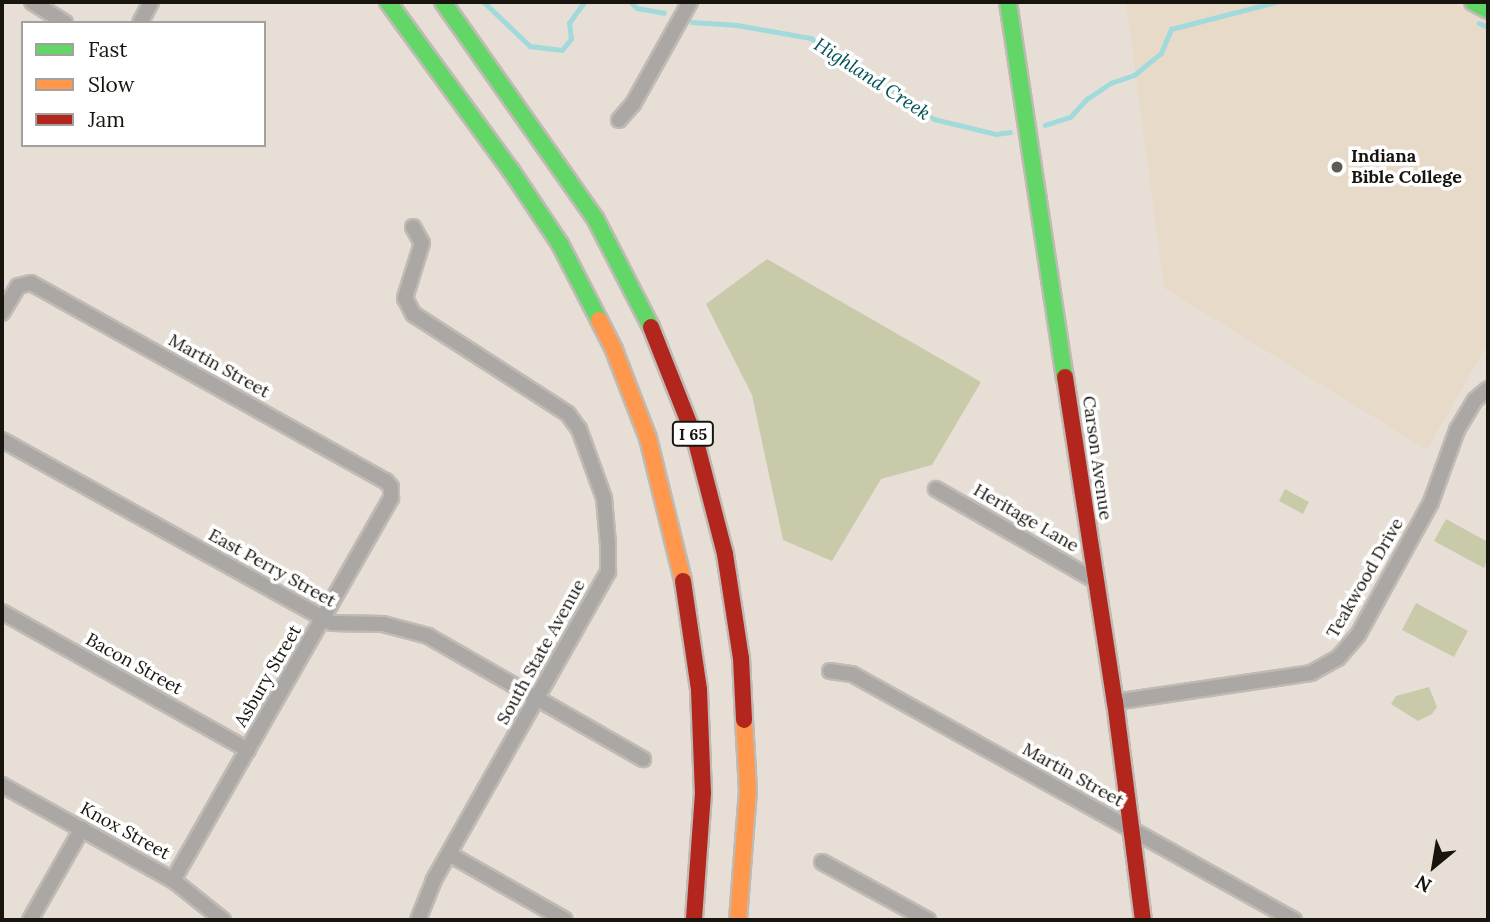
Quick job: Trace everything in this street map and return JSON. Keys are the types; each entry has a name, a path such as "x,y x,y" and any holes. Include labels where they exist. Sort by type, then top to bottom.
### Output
{"main road":[{"name":"I 65","path":"388,2 510,169 560,244 614,349 651,446 673,525 685,586 699,690 703,793 694,920"},
{"name":"I 65","path":"443,2 595,218 646,315 695,439 725,554 741,658 748,791 738,920"},
{"name":"Carson Avenue","path":"1008,2 1115,702 1129,828 1143,920"},
{"path":"1473,2 1488,10"}],"street":[{"path":"33,2 62,21"},
{"path":"140,21 151,2"},
{"path":"619,120 633,104 690,2"},
{"name":"South State Avenue","path":"413,227 422,243 405,298 413,314 548,398 568,414 579,429 604,498 608,572 434,880 418,920"},
{"name":"Martin Street","path":"2,313 16,288 24,283 31,283 386,481 392,490"},
{"name":"Teakwood Drive","path":"1115,702 1311,673 1338,658 1358,635 1431,502 1457,430 1473,403 1488,389"},
{"name":"East Perry Street","path":"2,440 331,623 383,624 414,631 643,760"},
{"name":"Heritage Lane","path":"936,489 1096,581"},
{"name":"Asbury Street","path":"173,880 391,498 392,490"},
{"name":"Bacon Street","path":"2,612 248,750"},
{"name":"Martin Street","path":"830,671 852,674 1294,920"},
{"name":"Knox Street","path":"2,785 173,880 223,920"},
{"path":"30,920 82,829"},
{"path":"449,854 565,920"},
{"path":"822,862 928,920"}],"shaded area":[{"path":"1126,2 1452,2 1488,22 1488,343 1427,450 1164,288"}],"green space":[{"path":"767,259 981,382 932,465 881,479 832,561 783,540 752,395 706,304"},
{"path":"1285,489 1309,502 1303,514 1279,501"},
{"path":"1446,519 1488,542 1488,559 1484,568 1434,541"},
{"path":"1416,603 1468,631 1454,657 1402,630"},
{"path":"1429,687 1437,707 1432,714 1418,721 1391,704 1396,696"}],"waterway":[{"name":"Highland Creek","path":"484,2 530,46 562,50 571,39 569,23 584,2"},
{"name":"Highland Creek","path":"631,2 637,8 664,13"},
{"name":"Highland Creek","path":"1045,125 1070,117 1087,99 1111,83 1134,75 1161,53 1171,29 1276,2"},
{"name":"Highland Creek","path":"692,22 737,25 811,38 855,71 875,79 934,119 996,134 1010,132"},
{"name":"Highland Creek","path":"1479,23 1488,27"}],"traffic: fast":[{"path":"388,2 510,169 560,244 599,320"},
{"path":"443,2 595,218 651,327"},
{"path":"1008,2 1065,377"},
{"path":"1473,2 1488,10"}],"traffic: slow":[{"path":"599,320 614,350 648,438 683,581"},
{"path":"738,920 748,791 744,720"}],"traffic: jam":[{"path":"651,327 695,438 725,554 741,658 744,720"},
{"path":"1065,377 1115,702 1143,920"},
{"path":"683,581 699,690 703,793 694,920"}],"place":[{"name":"Indiana Bible College","path":"1337,167"}]}
